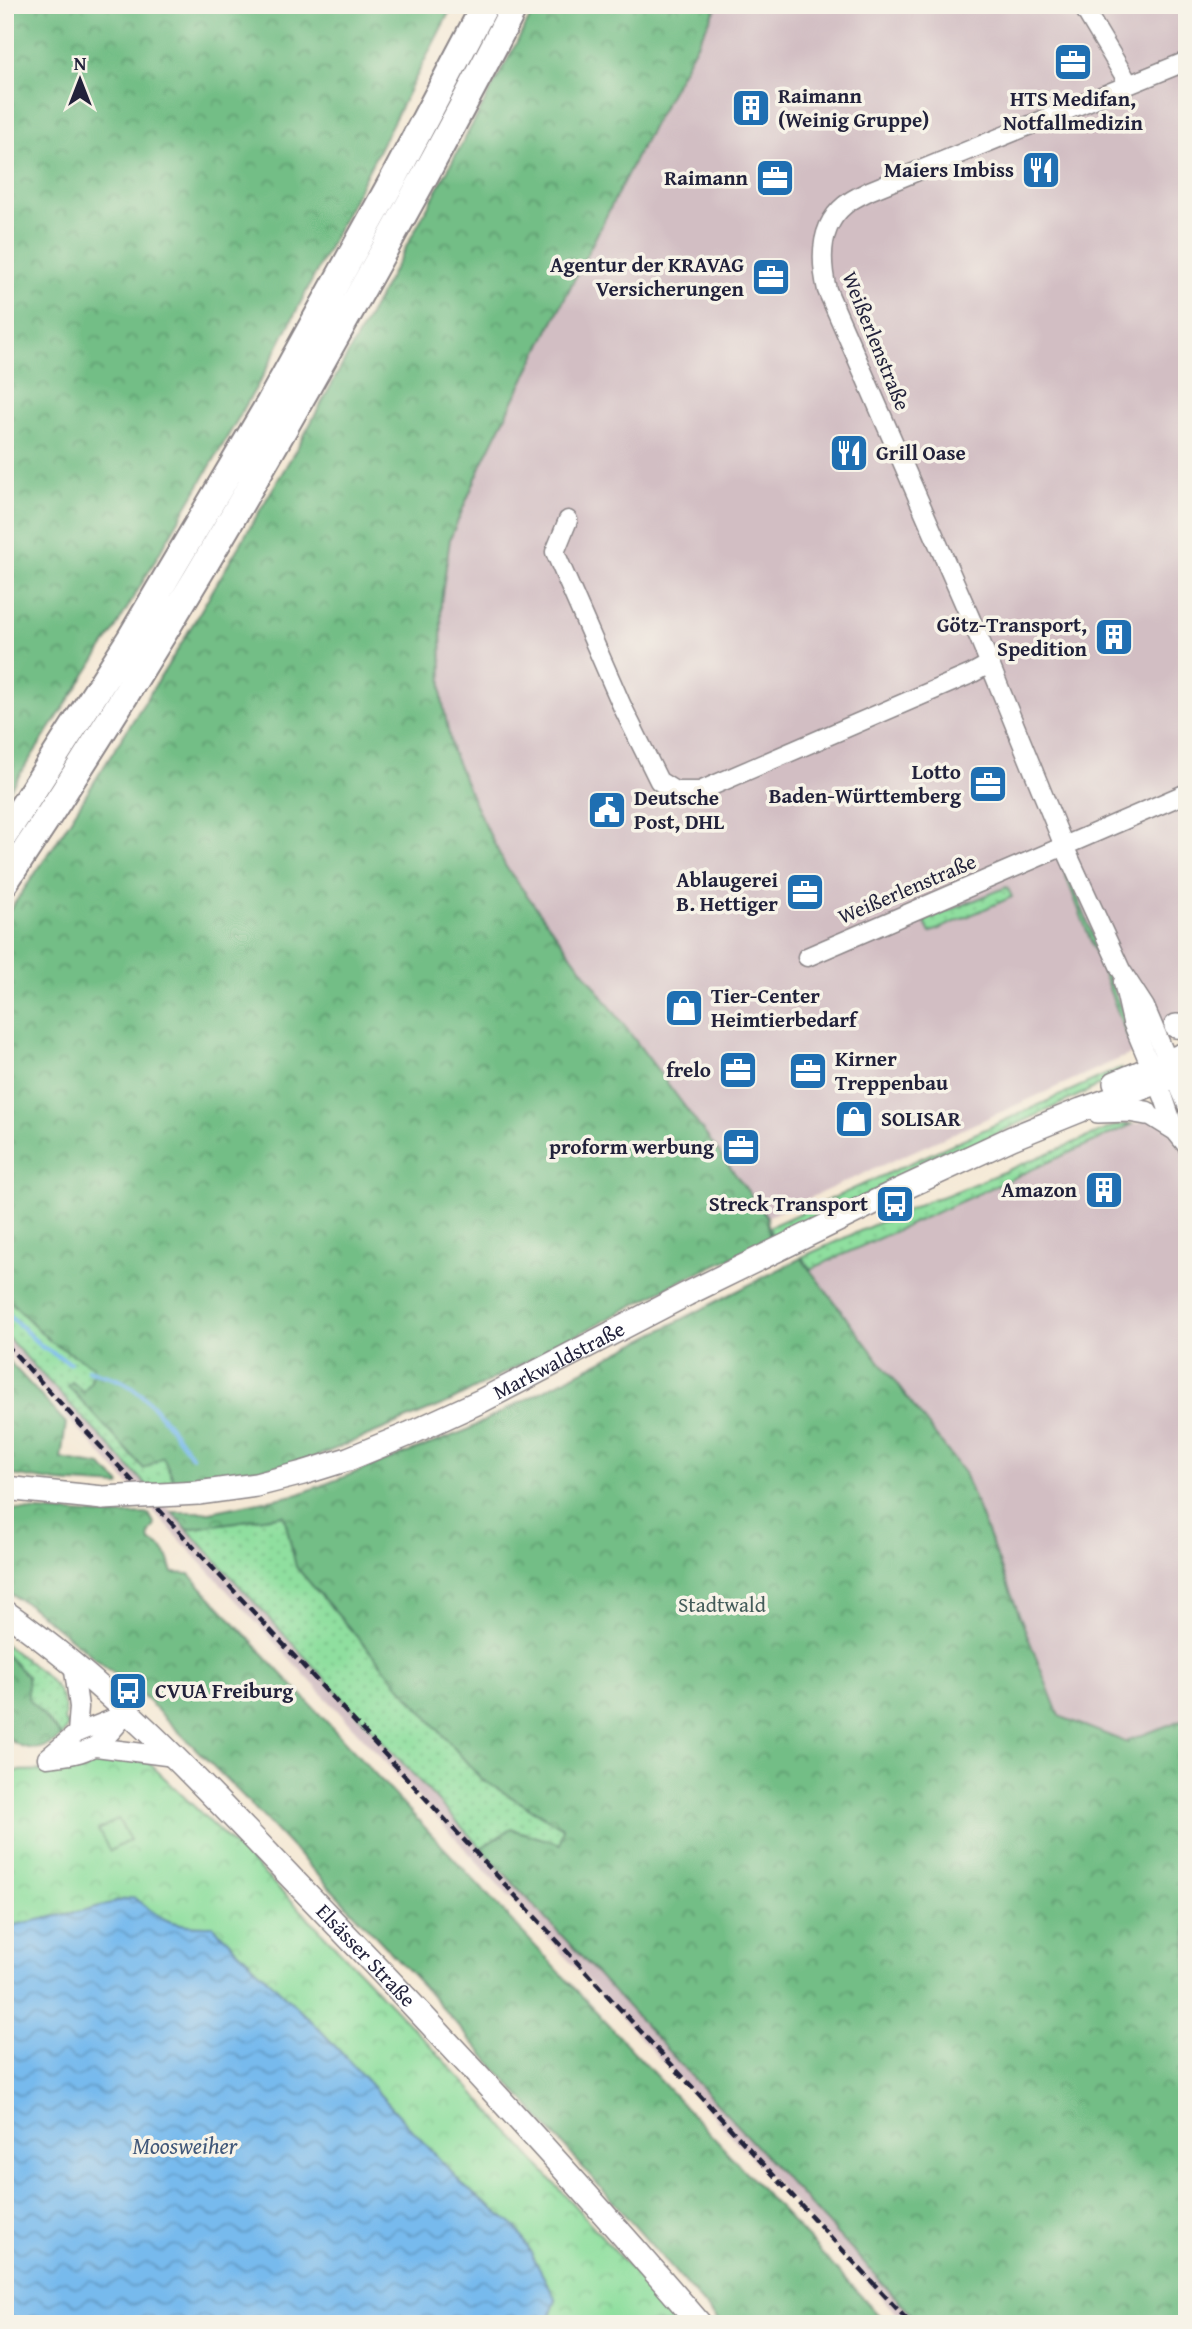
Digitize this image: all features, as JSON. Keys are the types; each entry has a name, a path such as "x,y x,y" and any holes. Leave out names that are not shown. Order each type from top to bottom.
{"highway":[{"path":"5,834 130,639 269,404 395,176 485,5"},
{"path":"5,882 153,654 420,187 515,5"}],"main road":[{"name":"Markwaldstraße","path":"5,1488 103,1498 198,1493 257,1485 348,1460 481,1401 823,1226 1013,1138 1081,1110 1090,1097 1099,1092 1171,1069"},
{"path":"1081,1110 1146,1113"},
{"name":"Elsässer Straße","path":"5,1612 73,1664 174,1756 396,1986 591,2197 701,2324"}],"street":[{"path":"1083,5 1129,84"},
{"name":"Weißerlenstraße","path":"1171,1069 1145,1007 1121,970 1064,846 989,664 827,290 821,255 831,220 845,205 869,191 1187,61"},
{"path":"568,520 555,552 622,706 659,781 675,791 700,791 989,664"},
{"path":"1064,846 1187,793"},
{"name":"Weißerlenstraße","path":"807,957 1064,846"},
{"name":"Weißerlenstraße","path":"1121,970 1132,1022 1171,1069"},
{"path":"1145,1007 1181,1026"},
{"path":"1171,1069 1187,1105"},
{"path":"1171,1069 1175,1130"},
{"path":"1146,1113 1175,1130 1187,1146"},
{"path":"73,1664 79,1707 77,1732"},
{"path":"127,1713 77,1732 47,1758 96,1747 174,1756"},
{"path":"96,1747 127,1713"}],"shaded area":[{"path":"718,5 1187,5 1187,1031 767,1217 506,867 452,751 442,699 441,602 450,539 482,464 636,157"},
{"path":"1187,1103 1187,1718 1130,1740 1129,1743 1059,1716 964,1473 811,1270 1114,1133"},
{"path":"5,1336 172,1512 920,2324 906,2324 493,1879 5,1350"}],"green space":[{"path":"5,5 453,5 264,374 114,631 5,797"},
{"path":"537,5 718,5 636,157 527,373 482,464 450,539 441,602 442,699 452,751 506,867 767,1217 770,1240 676,1283 449,1402 313,1458 176,1485 163,1457 144,1469 68,1386 72,1382 84,1392 91,1381 93,1366 51,1342 5,1296 5,917 52,849 178,649 301,441"},
{"path":"1064,871 1068,874 1123,1013 1132,1049"},
{"path":"1007,887 1012,897 930,933 924,921"},
{"path":"1122,1069 1121,1074 1088,1091 773,1239 769,1227"},
{"path":"1133,1124 811,1269 802,1257 927,1201 1117,1125"},
{"name":"Stadtwald","path":"801,1258 964,1473 1059,1716 1128,1743 1129,1740 1187,1718 1187,2324 920,2324 481,1848 511,1829 560,1844 563,1828 481,1779 296,1567 284,1515 187,1529 172,1512 210,1512 299,1494 465,1431"},
{"path":"5,1296 51,1342 93,1366 91,1382 84,1393 72,1382 68,1387 163,1457 176,1485 147,1486 5,1335"},
{"path":"5,1357 66,1423 61,1459 101,1466 121,1484 120,1486 58,1482 5,1474"},
{"path":"5,1509 108,1515 149,1514 155,1525 149,1534 150,1542 163,1550 173,1573 189,1574 887,2324 721,2324 423,1986 246,1799 147,1700 29,1605 5,1591"},
{"path":"284,1515 297,1567 364,1644 526,1807 563,1828 560,1844 511,1829 481,1848 187,1529"},
{"path":"5,1644 47,1677 62,1697 64,1721 68,1725 62,1737 28,1698 27,1676 5,1654"},
{"path":"5,1654 27,1676 28,1698 62,1737 47,1746 27,1748 5,1737"},
{"path":"104,1756 148,1762 297,1906 457,2074 680,2324 547,2324 556,2300 518,2229 465,2187 323,2033 213,1926 178,1924 161,1917 133,1897 5,1927 5,1771 85,1770"},
{"path":"118,1819 130,1840 110,1851 98,1830"}],"water":[{"name":"Moosweiher","path":"133,1897 161,1917 178,1924 213,1926 323,2033 465,2187 518,2229 556,2300 547,2324 5,2324 5,1927"}],"waterway":[{"path":"5,1311 42,1347 70,1363"},
{"path":"88,1370 121,1381 135,1390 153,1407 192,1456"}],"railway":[{"path":"5,1343 911,2324"}],"place":[{"name":"HTS Medifan, Notfallmedizin","path":"1073,62"},
{"name":"Raimann (Weinig Gruppe)","path":"751,108"},
{"name":"Maiers Imbiss","path":"1041,170"},
{"name":"Raimann","path":"775,178"},
{"name":"Agentur der KRAVAG Versicherungen","path":"771,277"},
{"name":"Grill Oase","path":"849,453"},
{"name":"Götz-Transport, Spedition","path":"1114,637"},
{"name":"Lotto Baden-Württemberg","path":"988,784"},
{"name":"Deutsche Post, DHL","path":"607,810"},
{"name":"Ablaugerei B. Hettiger","path":"805,892"},
{"name":"Tier-Center Heimtierbedarf","path":"684,1008"},
{"name":"frelo","path":"738,1070"},
{"name":"Kirner Treppenbau","path":"808,1071"},
{"name":"SOLISAR","path":"854,1119"},
{"name":"proform werbung","path":"741,1147"},
{"name":"Amazon","path":"1104,1190"},
{"name":"Streck Transport","path":"895,1204"},
{"name":"CVUA Freiburg","path":"128,1691"}]}
